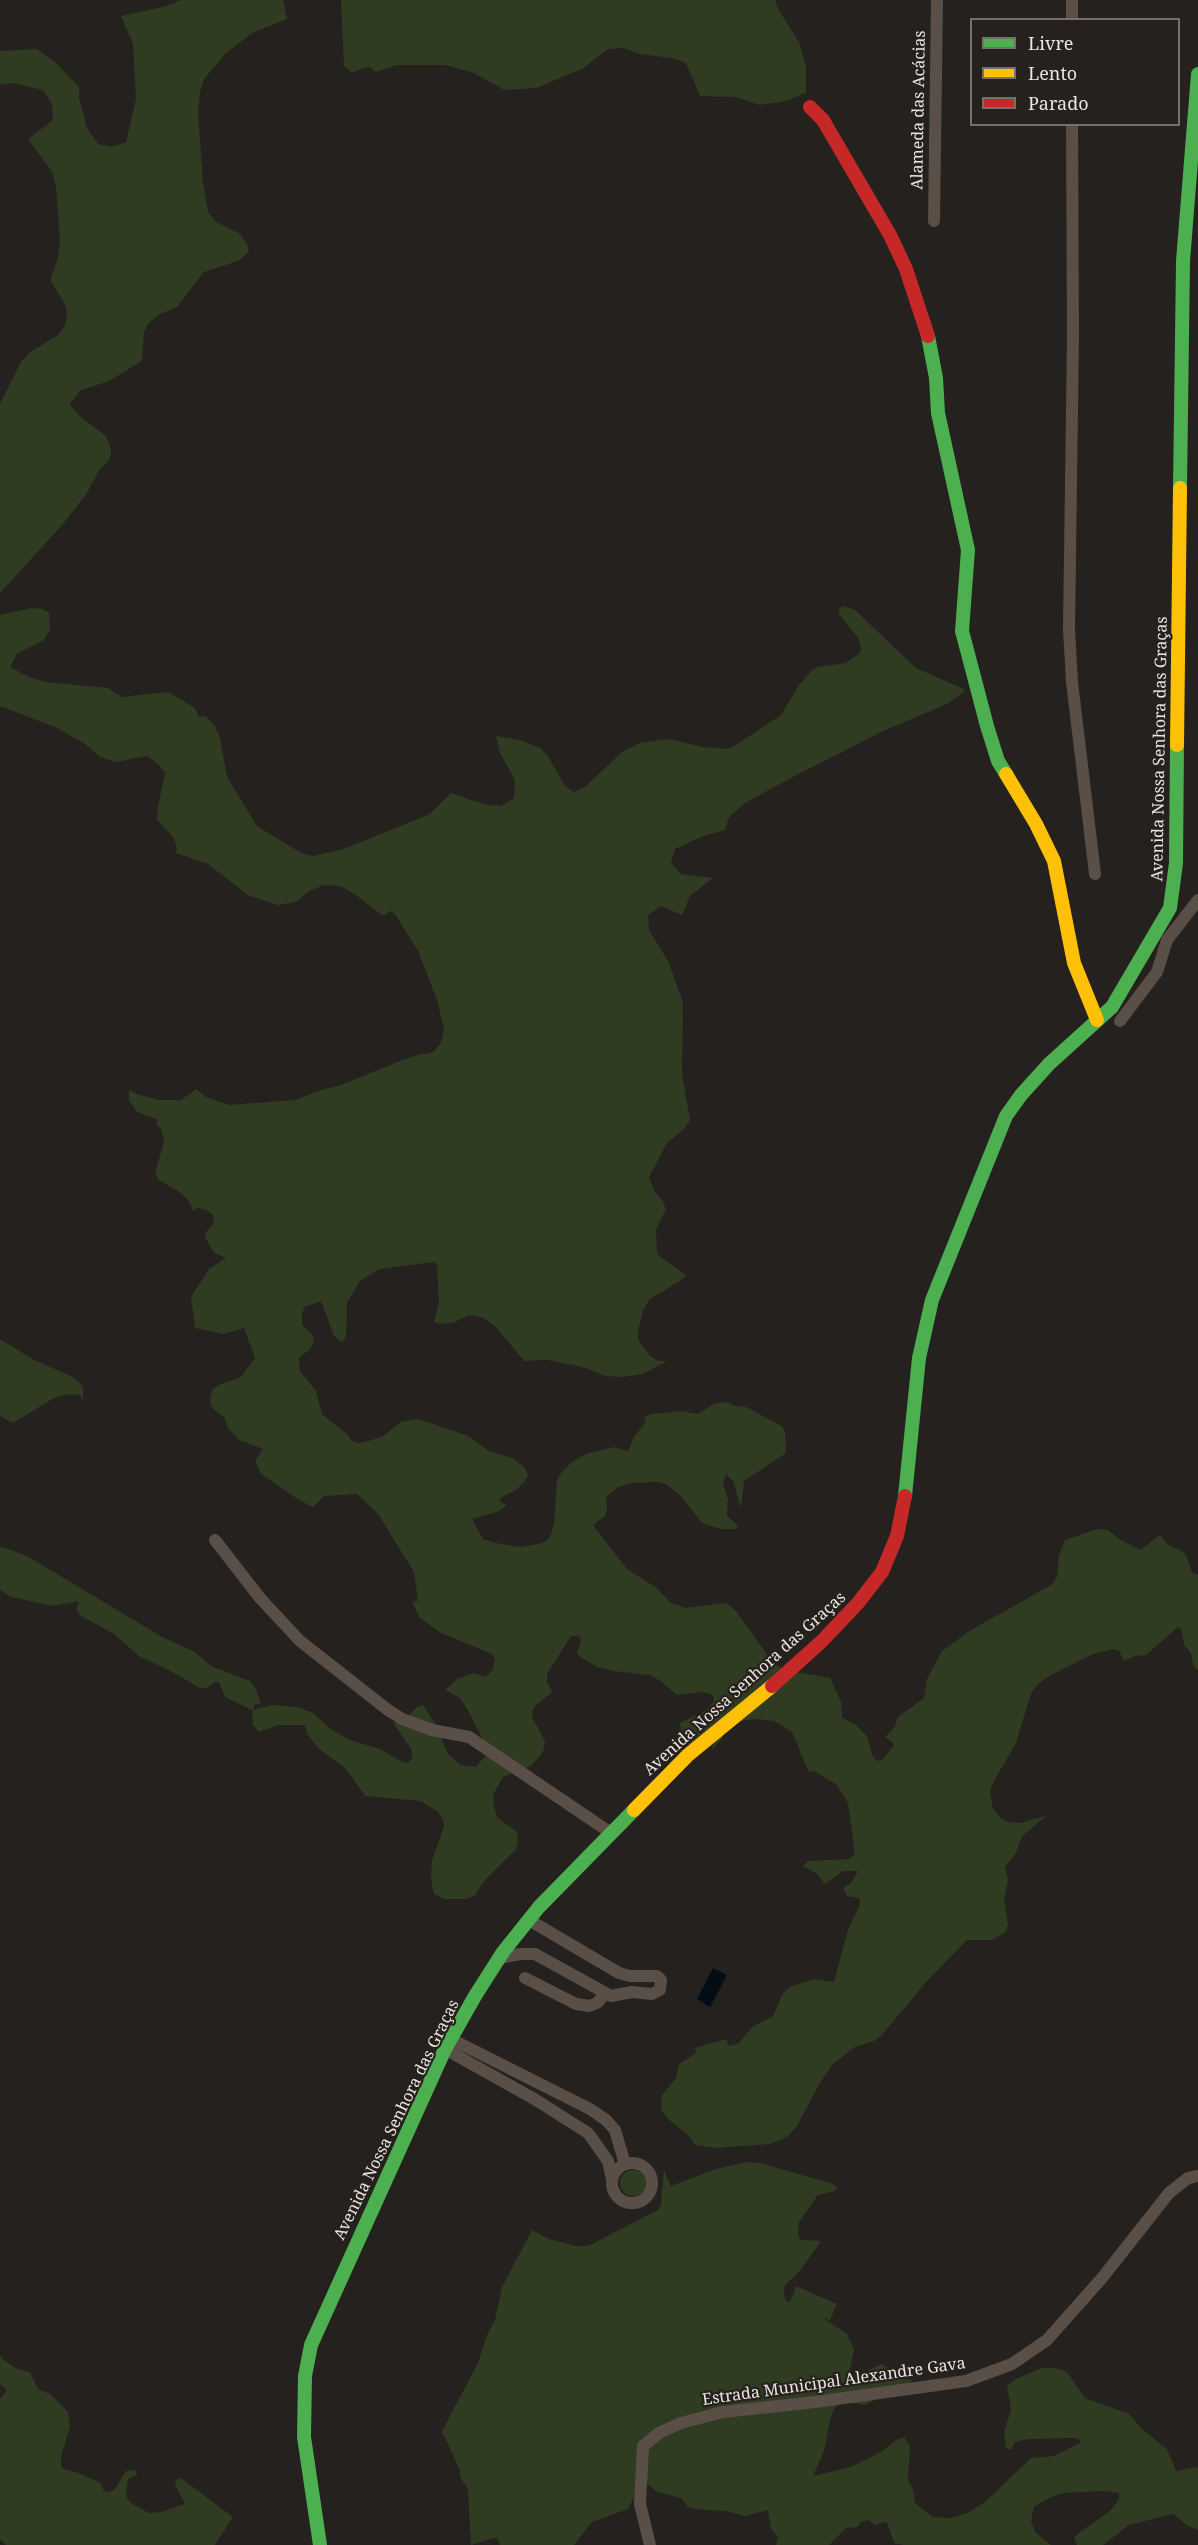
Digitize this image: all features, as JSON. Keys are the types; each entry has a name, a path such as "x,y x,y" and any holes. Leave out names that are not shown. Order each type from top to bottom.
{"main road":[{"name":"Avenida Nossa Senhora das Graças","path":"320,2545 304,2436 305,2376 311,2345 448,2044 499,1958 529,1920 688,1755 763,1694 822,1641 858,1603 882,1572 897,1536 905,1501 919,1359 932,1300 1006,1116 1021,1095 1049,1064 1112,1007 1140,963 1170,908 1176,863 1183,261 1198,74"},
{"path":"810,107 823,120 891,235 906,269 928,335 936,378 938,413 968,550 962,632 987,726 999,761 1036,824 1054,861 1074,963 1097,1020"}],"street":[{"name":"Alameda das Acácias","path":"934,221 937,0"},
{"path":"1072,0 1072,18"},
{"path":"1072,126 1073,336 1069,629 1095,874"},
{"path":"1120,1021 1157,972 1167,940 1198,900"},
{"path":"214,1540 260,1598 300,1641 388,1710 402,1719 432,1730 469,1737 611,1833"},
{"path":"499,1958 535,1954 606,1994 614,1996 632,1992 652,1994 660,1990 662,1981 653,1975 630,1976 608,1968 529,1920"},
{"path":"525,1978 576,2004 589,2007 606,1994"},
{"path":"448,2044 590,2109 606,2120 615,2130 625,2164"},
{"path":"448,2044 588,2133 608,2161 614,2192 623,2201 635,2203 647,2197 652,2185 649,2173 639,2164 625,2164 619,2167 612,2179"},
{"name":"Estrada Municipal Alexandre Gava","path":"650,2545 640,2504 643,2446 659,2433 681,2423 723,2412 966,2381 1012,2364 1047,2340 1102,2278 1169,2193 1188,2178 1198,2175"}],"green space":[{"path":"181,0 283,0 287,19 252,33 226,53 204,79 200,92 198,111 203,183 208,212 216,222 239,233 247,244 249,252 238,261 204,272 177,307 158,315 147,325 144,332 142,361 109,381 79,391 70,405 81,417 106,436 111,450 110,459 99,470 87,493 63,524 0,593 0,404 20,363 29,353 58,335 65,326 67,314 65,304 50,280 58,258 60,241 56,187 52,172 28,139 53,120 52,104 43,90 14,83 0,84 0,51 37,49 57,64 79,87 79,98 87,128 98,144 112,147 126,142 136,99 133,44 121,16 163,7"},
{"path":"341,0 775,0 778,9 799,42 806,66 806,93 782,102 759,105 736,97 700,96 686,63 672,58 639,54 624,48 608,49 582,69 536,88 504,90 474,73 445,65 396,65 376,72 370,67 365,67 352,73 344,66"},
{"path":"842,606 854,609 916,668 964,689 964,692 947,704 883,731 745,803 729,817 725,830 704,836 675,849 671,863 681,874 713,878 690,896 682,915 661,906 648,915 649,930 668,961 683,1002 682,1074 690,1120 684,1129 667,1143 649,1177 654,1191 666,1209 656,1230 657,1254 686,1275 649,1300 643,1311 638,1331 638,1339 649,1355 658,1361 667,1361 643,1374 623,1377 605,1376 583,1367 547,1360 524,1361 496,1327 484,1318 469,1315 455,1322 440,1324 434,1322 439,1303 437,1265 434,1262 379,1269 360,1281 347,1303 346,1337 342,1343 334,1336 321,1301 305,1307 302,1313 302,1325 312,1334 314,1342 310,1349 299,1358 300,1371 316,1391 322,1414 348,1435 351,1441 359,1443 369,1441 383,1436 401,1422 419,1419 468,1436 489,1451 512,1458 524,1467 528,1475 525,1481 516,1490 500,1498 500,1502 506,1504 505,1507 497,1512 472,1519 483,1539 496,1543 520,1547 543,1543 550,1537 554,1524 557,1481 561,1473 572,1462 588,1453 615,1447 628,1451 634,1437 645,1423 645,1417 650,1414 682,1411 698,1414 715,1403 728,1402 734,1406 746,1407 782,1426 785,1432 786,1453 744,1481 741,1508 733,1481 726,1474 723,1484 728,1499 727,1516 738,1525 736,1529 720,1529 702,1523 681,1496 666,1484 657,1482 631,1483 618,1487 606,1497 605,1516 593,1525 627,1569 657,1588 670,1602 685,1608 726,1603 736,1611 774,1664 789,1671 830,1678 841,1702 842,1718 855,1724 867,1736 873,1757 877,1761 882,1760 893,1746 893,1743 885,1737 894,1728 898,1717 924,1698 927,1679 942,1651 971,1630 1051,1585 1057,1577 1059,1555 1065,1540 1097,1529 1108,1530 1119,1539 1140,1550 1160,1535 1167,1544 1185,1553 1192,1572 1198,1575 1198,1671 1193,1665 1191,1653 1184,1645 1182,1631 1178,1627 1146,1655 1135,1656 1124,1661 1119,1651 1113,1649 1093,1654 1051,1675 1038,1684 1031,1693 1016,1743 990,1792 993,1809 1008,1822 1020,1823 1046,1816 1022,1836 1016,1853 1005,1867 1008,1880 1004,1900 1008,1923 1006,1932 992,1940 967,1940 927,1981 881,2036 874,2041 855,2047 833,2064 821,2081 797,2126 787,2137 770,2144 714,2148 695,2145 661,2109 662,2095 676,2078 679,2064 696,2053 695,2048 726,2039 729,2046 739,2043 752,2027 773,2016 783,1993 791,1986 815,1979 834,1982 848,1930 860,1904 859,1898 847,1896 843,1888 851,1883 858,1871 843,1871 825,1884 816,1873 803,1866 808,1861 849,1859 855,1854 848,1803 837,1785 816,1772 808,1771 792,1732 774,1721 755,1719 730,1723 721,1740 711,1751 715,1739 690,1746 682,1737 680,1723 707,1710 714,1701 713,1695 703,1692 677,1695 661,1681 649,1675 597,1667 579,1656 577,1652 581,1640 578,1636 571,1636 547,1674 547,1681 552,1692 535,1706 532,1712 533,1719 545,1741 543,1752 531,1766 503,1777 493,1795 498,1818 517,1832 516,1849 485,1880 475,1895 466,1899 444,1899 434,1894 431,1879 432,1861 444,1826 443,1819 437,1811 420,1801 365,1796 346,1769 318,1748 308,1735 305,1725 278,1725 259,1732 253,1725 252,1710 225,1697 219,1682 207,1688 200,1688 140,1657 113,1633 81,1616 76,1610 79,1601 53,1606 11,1597 0,1590 0,1546 27,1556 162,1637 195,1652 211,1666 250,1681 255,1687 261,1704 255,1704 253,1710 273,1705 297,1707 313,1713 332,1730 350,1740 380,1749 408,1763 412,1758 412,1750 393,1723 404,1720 417,1707 423,1705 435,1723 448,1754 461,1765 476,1767 486,1755 483,1740 469,1712 460,1698 445,1690 457,1679 474,1673 486,1677 493,1669 495,1658 492,1654 441,1633 420,1618 412,1602 418,1601 414,1572 378,1514 357,1494 324,1496 313,1507 299,1500 261,1474 255,1461 263,1449 239,1440 228,1428 225,1418 212,1408 210,1400 212,1390 241,1377 255,1358 244,1328 224,1334 195,1328 191,1297 209,1269 226,1258 214,1253 205,1237 206,1232 214,1223 213,1215 205,1209 197,1208 193,1211 189,1201 178,1191 159,1180 155,1174 164,1141 161,1128 156,1125 158,1120 137,1112 129,1100 129,1090 159,1100 181,1100 196,1089 206,1097 229,1105 296,1100 410,1057 433,1052 441,1043 444,1029 437,1000 418,951 395,914 390,911 383,916 340,886 324,885 309,891 296,902 278,905 248,895 208,864 176,853 177,848 173,837 157,820 165,773 159,765 147,756 116,762 100,757 85,744 57,728 0,706 0,615 31,608 43,609 49,613 50,629 44,640 17,654 10,667 29,677 45,682 108,688 122,697 168,692 195,708 199,717 205,716 215,726 220,738 227,777 257,826 301,853 313,856 344,849 430,814 451,793 486,805 501,806 514,798 515,780 500,753 496,736 520,740 540,748 547,755 565,786 574,792 585,787 622,752 640,743 669,739 703,747 726,749 733,747 781,715 799,685 812,670 845,663 859,654 861,648 859,639 839,614"},
{"path":"0,1339 34,1360 71,1376 83,1386 83,1401 80,1395 69,1394 54,1398 13,1423 0,1416"},
{"path":"746,2162 760,2163 833,2184 837,2188 835,2191 818,2195 799,2222 800,2240 821,2241 800,2271 785,2285 786,2301 790,2302 796,2286 837,2304 830,2320 823,2318 847,2334 854,2350 850,2370 852,2375 860,2374 882,2364 889,2369 894,2378 914,2380 865,2405 845,2402 835,2407 824,2451 813,2476 851,2467 904,2437 910,2445 908,2479 915,2503 933,2517 951,2518 967,2513 985,2502 1031,2458 1054,2456 1080,2443 1080,2440 1075,2438 1029,2439 1015,2442 1011,2450 1006,2448 1004,2432 1011,2410 1007,2386 1014,2380 1041,2368 1055,2368 1067,2372 1085,2398 1129,2414 1143,2430 1167,2449 1176,2471 1198,2467 1198,2530 1188,2526 1173,2514 1129,2525 1103,2545 1077,2545 1074,2538 1111,2510 1119,2499 1119,2493 1102,2491 1063,2493 1034,2507 1031,2521 1035,2532 1051,2545 904,2545 894,2543 887,2523 876,2525 868,2520 861,2522 857,2527 846,2528 829,2545 776,2545 778,2537 771,2529 768,2510 745,2516 726,2511 693,2509 688,2507 681,2498 657,2492 643,2480 628,2509 592,2522 574,2545 500,2545 498,2539 494,2538 471,2545 468,2489 460,2477 460,2471 442,2431 478,2363 487,2335 495,2320 502,2287 532,2230 549,2239 576,2246 588,2246 658,2210 661,2204 664,2170 671,2186 716,2169"},
{"path":"633,2170 642,2174 646,2183 642,2192 633,2196 624,2192 620,2183 624,2174"},
{"path":"0,2355 17,2369 30,2372 38,2389 50,2394 68,2412 70,2427 61,2456 61,2468 100,2483 104,2491 108,2492 114,2490 126,2471 136,2470 137,2475 129,2478 127,2483 126,2497 132,2504 149,2513 161,2512 185,2504 175,2485 176,2480 181,2478 233,2517 215,2545 6,2545 0,2539 0,2399 7,2390 0,2384"}],"shaded area":[{"path":"713,1968 727,1975 710,2007 697,1999"}],"traffic: fast":[{"path":"1180,488 1183,261 1198,74"},
{"path":"928,336 936,378 938,413 968,550 962,631 987,726 998,761 1006,774"},
{"path":"905,1496 919,1358 932,1300 1006,1116 1021,1095 1049,1064 1112,1007 1170,908 1176,863 1177,745"},
{"path":"320,2545 304,2437 305,2376 311,2345 445,2049 475,1996 503,1952 539,1907 634,1810"}],"traffic: slow":[{"path":"1177,745 1180,488"},
{"path":"1006,774 1036,824 1054,861 1074,963 1097,1020"},
{"path":"634,1810 688,1755 772,1686"}],"traffic: jam":[{"path":"810,107 823,120 890,235 906,269 928,336"},
{"path":"772,1686 822,1641 858,1603 882,1572 897,1536 905,1496"}]}
